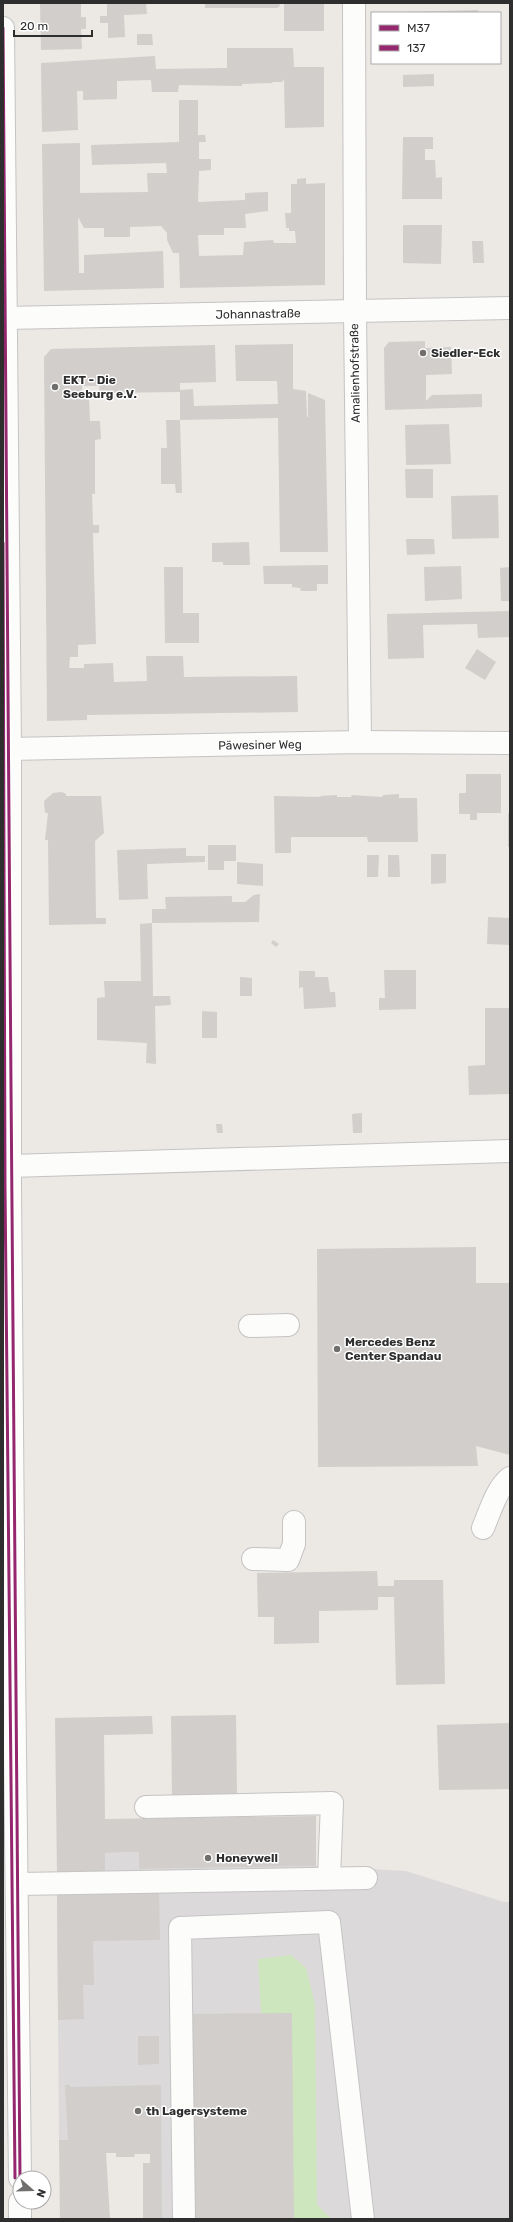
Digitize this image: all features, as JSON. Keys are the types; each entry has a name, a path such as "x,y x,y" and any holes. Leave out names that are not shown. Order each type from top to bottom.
{"street":[{"name":"Amalienhofstraße","path":"354,3 355,313 360,742"},
{"path":"3,28 10,749 8,1179 18,1884 20,2170"},
{"name":"Johannastraße","path":"5,318 355,313 510,308"},
{"name":"Päwesiner Weg","path":"10,749 360,742 510,743"},
{"path":"8,1179 510,1151"},
{"path":"250,1326 288,1325"},
{"path":"483,1528 504,1482 510,1478"},
{"path":"253,1559 288,1560 294,1544 294,1522"},
{"path":"146,1807 332,1803 329,1877"},
{"path":"18,1884 329,1877 366,1878"},
{"path":"184,2219 180,1928 329,1922 363,2219"}],"shaded area":[{"path":"139,1852 140,1869 316,1866 406,1871 504,1902 510,1902 510,2219 162,2219 160,2136 59,2140 57,1873 105,1872 105,1853"}],"green space":[{"path":"291,1955 306,1968 315,2004 317,2205 332,2219 294,2219 261,2013 258,1959"}],"building":[{"path":"40,3 81,3 81,17 86,17 86,29 81,29 82,49 41,50"},
{"path":"107,3 146,3 147,14 124,15 125,37 108,38 108,23 100,23 100,16 107,16"},
{"path":"205,3 279,3 280,6 277,8 205,8"},
{"path":"284,3 324,3 324,31 284,31"},
{"path":"478,10 478,12 404,12"},
{"path":"137,34 152,34 153,45 137,45"},
{"path":"227,48 293,48 294,67 324,67 324,127 285,128 284,79 282,82 242,84 242,86 179,85 178,92 152,92 151,80 117,81 117,99 83,100 83,91 77,91 78,130 42,132 41,63 155,56 156,69 227,68"},
{"path":"434,74 434,86 403,87 403,75"},
{"path":"179,100 198,100 198,135 205,135 206,142 199,142 199,159 211,159 211,170 199,171 198,202 245,200 245,193 268,192 268,211 245,214 246,228 224,228 224,235 198,235 199,256 243,255 244,242 273,240 274,243 296,243 295,231 289,231 289,228 286,228 285,213 291,213 291,184 297,184 297,179 306,178 306,184 325,183 325,285 180,288 179,253 173,253 167,240 167,233 161,226 130,227 130,237 104,237 104,228 84,228 78,217 79,273 84,273 84,255 163,251 164,288 44,291 42,144 80,143 80,193 148,192 147,173 167,173 166,163 92,165 91,145 179,142"},
{"path":"403,137 433,137 433,149 425,149 425,160 435,160 436,178 442,177 442,199 402,199"},
{"path":"403,225 442,225 441,264 403,263"},
{"path":"472,241 483,241 484,263 473,263"},
{"path":"425,341 425,348 451,347 452,374 426,375 426,401 432,395 482,394 482,407 385,410 384,348 389,342"},
{"path":"293,344 293,389 306,391 307,417 308,393 325,400 328,552 280,552 278,418 180,420 180,392 100,393 99,386 82,386 82,397 89,397 90,421 100,421 101,439 95,440 95,494 92,494 93,525 99,525 99,533 93,533 96,644 78,645 78,657 70,657 69,668 84,668 84,664 113,663 114,682 147,681 146,656 183,656 184,677 297,676 298,712 87,715 87,720 47,721 44,357 51,349 215,345 216,382 180,383 180,390 193,389 194,406 278,404 277,381 236,381 235,345"},
{"path":"166,420 180,420 182,493 176,493 175,484 161,484 161,448 167,448"},
{"path":"449,424 451,464 406,465 405,425"},
{"path":"405,469 433,469 433,498 406,498"},
{"path":"498,495 499,538 452,539 451,496"},
{"path":"406,539 434,539 435,554 407,555"},
{"path":"249,542 250,565 223,565 223,562 212,562 212,543"},
{"path":"328,565 328,584 317,584 317,591 301,591 300,588 292,587 292,584 264,584 263,566"},
{"path":"461,566 462,599 425,601 424,567"},
{"path":"164,567 183,567 183,613 199,613 199,643 165,643"},
{"path":"510,567 510,601 501,601 500,568"},
{"path":"510,611 510,637 478,638 477,624 423,625 424,658 388,659 387,614"},
{"path":"477,649 496,662 485,680 465,668"},
{"path":"466,774 501,774 501,813 477,813 477,820 470,820 470,814 459,814 459,793 466,793"},
{"path":"62,792 66,794 66,796 101,796 104,833 95,841 96,918 106,918 106,924 49,925 48,840 45,840 48,813 45,813 44,801 53,793"},
{"path":"399,794 399,798 417,798 418,842 368,842 367,837 291,837 291,853 275,853 274,796 321,797 320,796 337,795 337,797 352,797 351,795 382,797 383,795"},
{"path":"508,813 510,813 510,847 508,847"},
{"path":"208,845 236,845 236,861 224,861 224,870 208,870"},
{"path":"186,848 186,856 205,856 205,862 147,864 148,899 119,900 117,850"},
{"path":"431,854 446,854 446,883 431,884"},
{"path":"367,855 379,855 378,877 367,877"},
{"path":"388,855 399,855 400,877 388,877"},
{"path":"237,862 263,864 263,886 237,884"},
{"path":"260,894 259,922 152,923 152,909 166,909 165,897 232,896 232,902 245,902 254,895"},
{"path":"488,917 510,918 510,945 487,944"},
{"path":"152,923 153,996 170,996 171,1005 155,1006 156,1064 146,1063 147,1043 97,1040 97,998 105,997 104,981 141,981 140,924"},
{"path":"273,940 279,944 276,947 271,943"},
{"path":"384,970 416,970 416,1009 379,1010 379,998 385,998"},
{"path":"299,971 315,971 315,977 328,977 330,992 335,992 336,1007 304,1009 303,987 299,988"},
{"path":"240,977 252,978 252,996 240,996"},
{"path":"485,1008 510,1008 510,1094 469,1095 468,1066 485,1065"},
{"path":"202,1011 217,1012 217,1038 202,1038"},
{"path":"362,1113 362,1133 353,1133 352,1114"},
{"path":"216,1124 222,1124 223,1133 217,1133"},
{"path":"476,1247 476,1283 510,1283 510,1455 476,1446 478,1466 318,1467 317,1249"},
{"path":"377,1571 378,1586 394,1586 394,1580 443,1580 445,1684 396,1685 394,1597 378,1597 378,1610 319,1611 319,1643 274,1644 274,1617 258,1617 257,1573"},
{"path":"236,1715 237,1795 172,1796 171,1716"},
{"path":"152,1716 153,1734 104,1735 105,1819 316,1816 316,1866 139,1869 139,1852 105,1853 105,1873 57,1873 55,1718"},
{"path":"510,1723 510,1789 439,1790 437,1725"},
{"path":"159,1892 160,1940 93,1941 94,1985 83,1985 84,2019 58,2020 57,1893"},
{"path":"292,2013 294,2219 188,2219 185,2014"},
{"path":"138,2036 159,2036 159,2064 138,2065"},
{"path":"65,2085 70,2085 70,2087 161,2085 162,2219 143,2219 143,2163 150,2163 150,2154 135,2154 134,2157 116,2157 116,2153 106,2153 110,2219 60,2219 59,2140 68,2140"}],"transit line":[{"name":"M37","path":"3,28 20,2170"},
{"name":"137","path":"3,543 5,1186 15,2170"}],"place":[{"name":"Siedler-Eck","path":"423,353"},
{"name":"EKT - Die Seeburg e.V.","path":"55,387"},
{"name":"Mercedes Benz Center Spandau","path":"337,1349"},
{"name":"Honeywell","path":"208,1858"},
{"name":"th Lagersysteme","path":"138,2111"}]}
